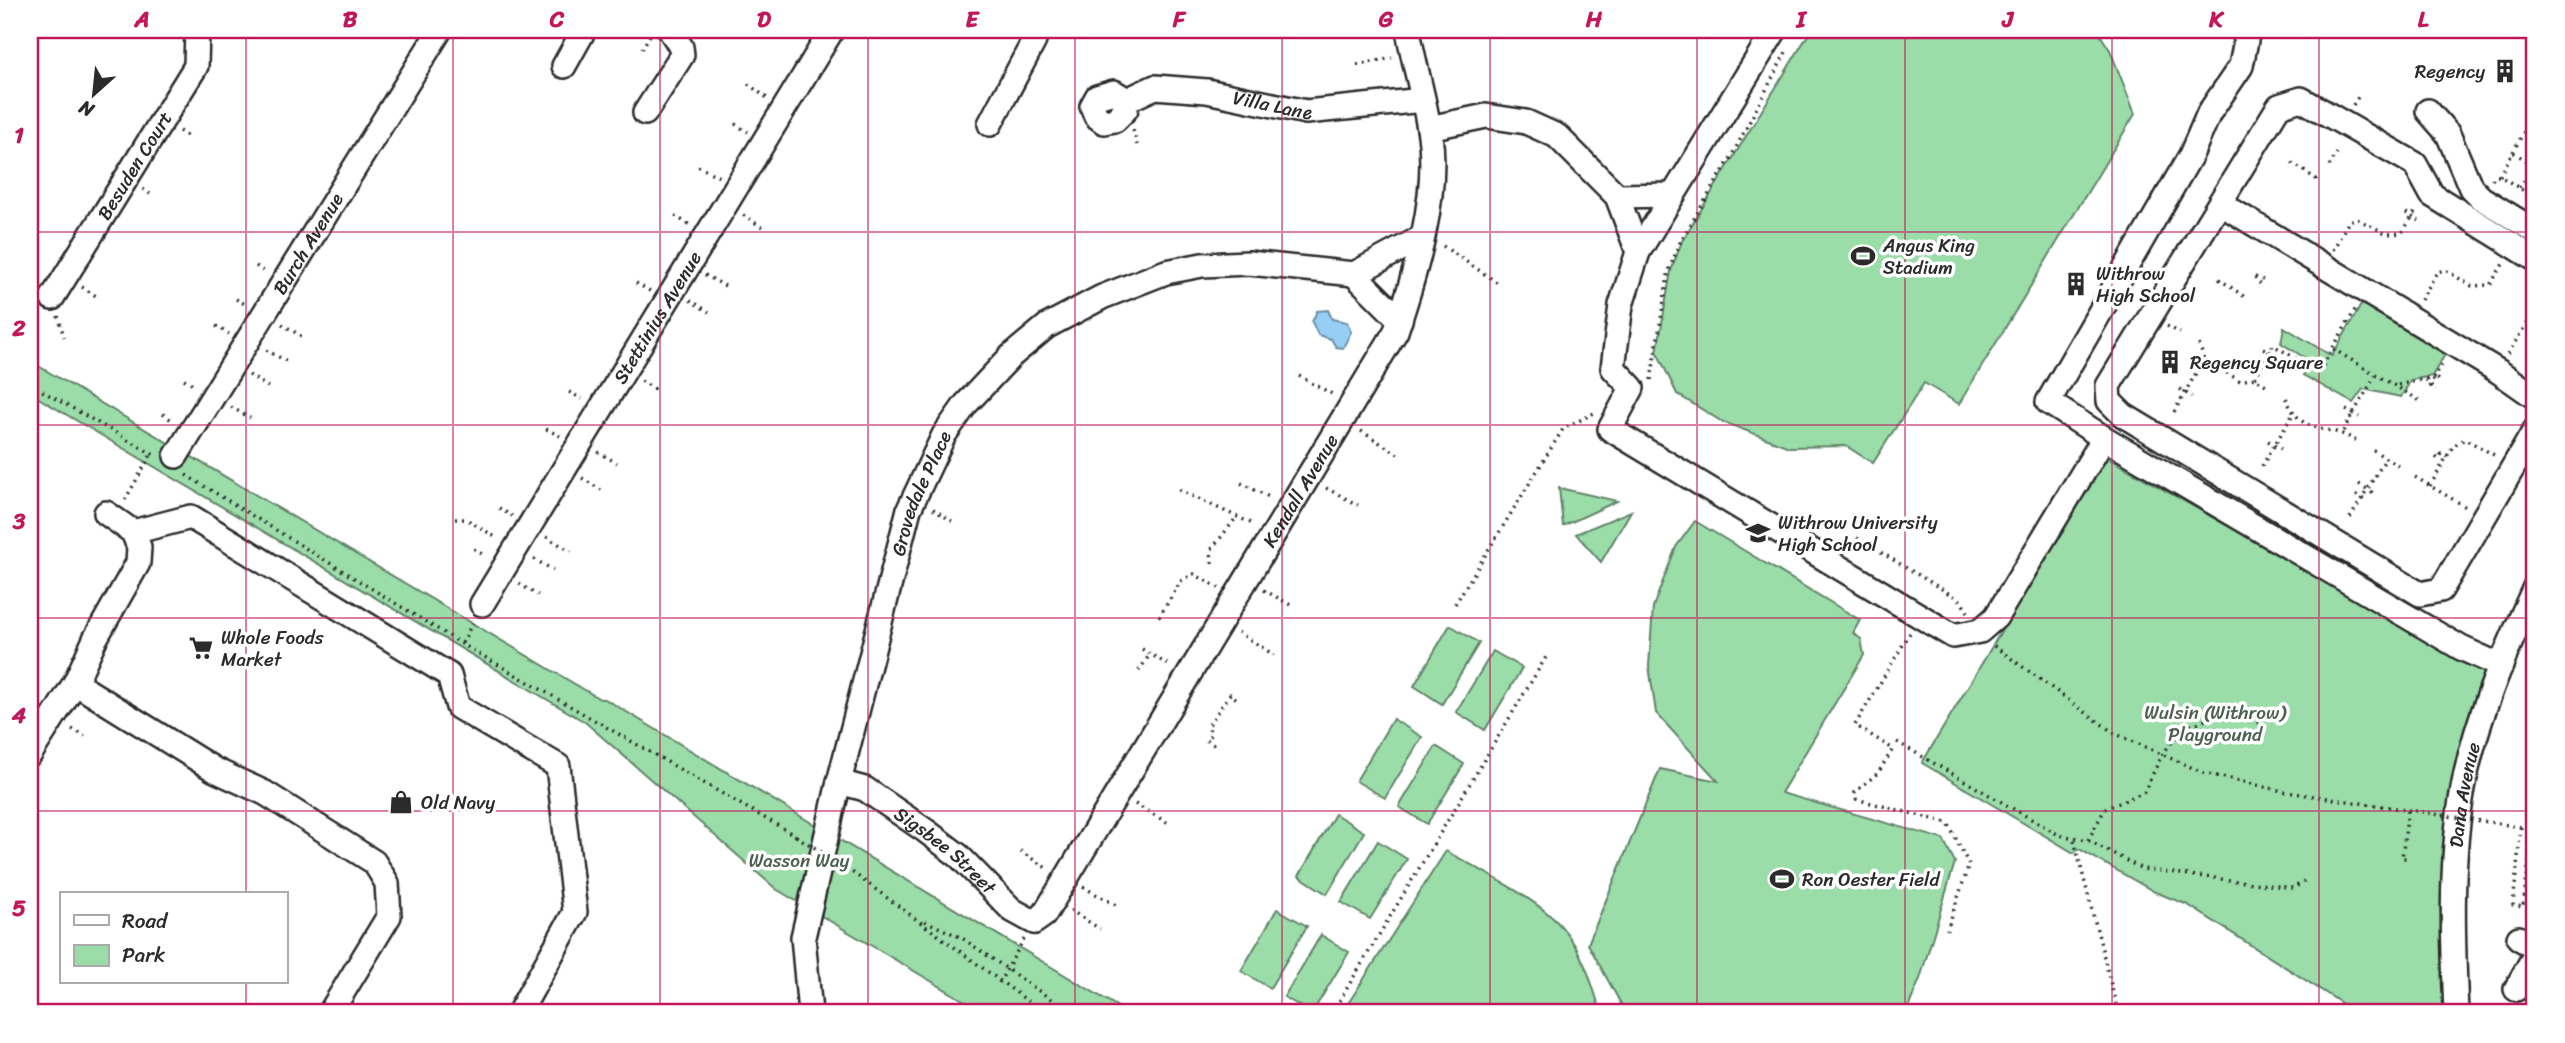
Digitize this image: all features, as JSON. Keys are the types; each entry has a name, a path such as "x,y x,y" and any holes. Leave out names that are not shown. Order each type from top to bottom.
{"street":[{"name":"Besuden Court","path":"52,298 196,66 197,30"},
{"name":"Burch Avenue","path":"173,462 440,30"},
{"path":"564,66 584,30"},
{"path":"645,113 681,55 681,47 670,30"},
{"name":"Stettinius Avenue","path":"481,604 832,30"},
{"path":"990,124 1034,41 1029,30"},
{"path":"2248,30 2241,66 2209,113 2191,155 2048,402 2104,438 2460,648 2501,666"},
{"path":"1781,39 1672,195 1637,252 1621,305 1613,368 1632,388 1610,429 1953,636 1980,631 1996,617 2104,438"},
{"name":"Kendall Avenue","path":"1044,913 1385,353 1399,320 1421,238 1431,173 1429,128 1410,41"},
{"name":"Villa Lane","path":"1127,100 1155,87 1207,91 1307,111 1423,100"},
{"path":"2535,259 2451,210 2432,195 2415,164 2301,99 2279,106 2108,386 2109,401 2123,415 2420,594 2441,590 2528,459 2535,430"},
{"path":"2428,111 2448,134 2471,188 2481,198 2535,231"},
{"path":"1429,128 1486,116 1526,122 1557,136 1617,196 1637,252"},
{"path":"1617,196 1672,195"},
{"path":"2221,204 2455,345 2535,397"},
{"path":"1399,320 1354,274 1421,238"},
{"name":"Grovedale Place","path":"810,1013 803,937 839,782 909,509 944,435 976,391 1011,356 1056,321 1102,297 1166,272 1202,265 1249,263 1354,274"},
{"path":"30,754 75,683 95,639 138,563 139,547 133,532 114,509"},
{"path":"133,532 191,517 449,675 458,707 558,766 575,912 519,1013"},
{"name":"Dana Avenue","path":"2456,1013 2453,931 2462,794 2477,733 2501,666 2535,587"},
{"path":"75,683 215,770 265,793 374,862 387,883 389,916 330,1013"},
{"name":"Sigsbee Street","path":"839,782 865,789 926,831 959,856 1012,910 1044,913"},
{"path":"2516,989 2535,955"}],"path":[{"path":"642,48 653,30"},
{"path":"1650,382 1669,270 1681,240 1730,162 1786,58 1781,39"},
{"path":"1357,65 1410,41"},
{"path":"748,84 772,102"},
{"path":"2500,176 2535,111"},
{"path":"734,124 752,135"},
{"path":"2513,152 2534,166 2519,188"},
{"path":"2329,166 2337,153"},
{"path":"1724,158 1730,162"},
{"path":"2291,163 2316,178 2316,183"},
{"path":"698,166 724,180"},
{"path":"2487,187 2495,176 2500,176 2535,198"},
{"path":"2334,248 2349,221 2357,219 2387,234 2402,233 2419,204"},
{"path":"740,213 762,227"},
{"path":"2406,213 2419,221"},
{"path":"675,216 695,228"},
{"path":"1443,246 1497,283"},
{"path":"2421,300 2437,272 2445,270 2472,286 2490,285 2503,264"},
{"path":"256,266 269,275"},
{"path":"704,274 725,286"},
{"path":"2219,279 2245,297"},
{"path":"636,283 654,294"},
{"path":"2255,378 2273,345 2319,372 2366,291"},
{"path":"688,300 709,313"},
{"path":"2504,346 2509,352 2528,321 2535,326"},
{"path":"2167,326 2180,333"},
{"path":"2509,338 2515,342"},
{"path":"2199,344 2204,359 2240,381 2255,378 2269,387"},
{"path":"2429,387 2455,345"},
{"path":"2263,348 2270,352"},
{"path":"265,349 286,361"},
{"path":"2333,349 2422,402"},
{"path":"2257,357 2272,365"},
{"path":"2174,412 2204,359"},
{"path":"2343,431 2377,373"},
{"path":"249,375 268,387"},
{"path":"1299,376 1398,454"},
{"path":"2396,386 2434,377"},
{"path":"2434,377 2441,382"},
{"path":"184,379 200,388"},
{"path":"2185,379 2191,382"},
{"path":"640,380 658,391"},
{"path":"2426,380 2429,387 2435,391"},
{"path":"30,384 152,453 173,462 462,643 796,836 920,919 999,983 1044,1013"},
{"path":"2180,389 2194,394"},
{"path":"569,392 589,402"},
{"path":"2286,398 2293,414 2322,431 2343,431 2356,440"},
{"path":"230,407 250,418"},
{"path":"1455,604 1563,429 1604,407 1622,407"},
{"path":"2356,408 2362,412"},
{"path":"2346,410 2359,417"},
{"path":"163,414 178,424"},
{"path":"2262,466 2293,414"},
{"path":"546,429 565,440"},
{"path":"2271,432 2282,447"},
{"path":"2430,486 2453,446 2465,439 2495,457"},
{"path":"2268,441 2277,441"},
{"path":"2373,450 2398,466"},
{"path":"597,451 617,463"},
{"path":"114,509 152,453"},
{"path":"2441,466 2435,460 2441,454 2447,457"},
{"path":"2350,518 2386,458"},
{"path":"2415,477 2462,505"},
{"path":"581,478 601,490"},
{"path":"1241,484 1290,509"},
{"path":"2360,484 2375,494"},
{"path":"1326,488 1358,505"},
{"path":"1179,490 1255,525"},
{"path":"2356,495 2368,502"},
{"path":"931,507 952,521"},
{"path":"499,508 516,518"},
{"path":"1212,563 1211,550 1236,517"},
{"path":"455,519 466,519 501,541"},
{"path":"545,537 571,551"},
{"path":"1857,538 1960,600 1980,631 1993,645 2114,733 2162,755 2204,773 2287,792 2521,827 2512,905 2523,907 2533,828"},
{"path":"474,550 490,559"},
{"path":"531,557 553,570"},
{"path":"1159,617 1181,581 1194,574 1217,588"},
{"path":"517,583 538,595"},
{"path":"1264,590 1294,607"},
{"path":"1920,616 1855,724 1893,749 1878,773 1856,792 1856,799 1948,823 1969,865 1947,930"},
{"path":"1238,632 1275,655"},
{"path":"1142,649 1170,666"},
{"path":"1139,671 1150,654"},
{"path":"1332,1013 1546,657"},
{"path":"1214,745 1206,740 1211,734 1208,726 1230,694 1237,699"},
{"path":"2088,840 2105,809 2144,792 2162,755 2183,728 2225,713 2262,724"},
{"path":"70,727 85,736"},
{"path":"1897,742 2059,835 2088,840 2142,869 2293,888 2307,880"},
{"path":"1135,804 1168,824"},
{"path":"2408,810 2402,858 2410,858"},
{"path":"2073,839 2116,1004"},
{"path":"1020,851 1116,905"},
{"path":"999,983 1044,913 1100,929"},
{"path":"920,919 962,938 1071,1013"}],"green space":[{"name":"Angus King Stadium","path":"1811,30 2097,30 2110,50 2135,114 1959,404 1924,383 1873,463 1846,446 1789,447 1721,421 1677,394 1657,352 1671,271 1682,241"},
{"path":"2365,298 2449,348 2432,376 2411,380 2401,397 2363,389 2353,403 2303,375 2310,361 2281,343 2284,327 2332,356"},
{"name":"Wasson Way","path":"30,361 600,699 605,699 1128,1013 985,1013 776,889 585,722 30,393"},
{"name":"Wulsin (Withrow) Playground","path":"2106,457 2497,678 2462,794 2456,1013 2357,1013 2188,905 2155,892 2079,849 2074,853 1922,763"},
{"path":"1559,488 1617,501 1563,526"},
{"path":"1631,511 1601,562 1576,534"},
{"name":"Ron Oester Field","path":"1695,521 1860,620 1853,633 1861,639 1864,655 1781,793 1943,839 1955,862 1920,979 1906,1013 1626,1013 1588,944 1660,769 1718,781 1656,713 1649,666 1653,607 1676,547"},
{"path":"1450,625 1479,643 1442,704 1414,686"},
{"path":"1493,651 1522,668 1485,730 1456,712"},
{"path":"1393,719 1422,737 1385,798 1356,781"},
{"path":"1436,746 1464,764 1427,824 1399,807"},
{"path":"1335,814 1364,832 1327,894 1299,876"},
{"path":"1378,841 1407,859 1370,919 1341,902"},
{"path":"1446,851 1521,894 1560,925 1580,955 1601,1013 1342,1013"},
{"path":"1277,909 1307,926 1270,988 1241,971"},
{"path":"1321,935 1349,952 1312,1013 1284,997"}],"water":[{"path":"1328,310 1332,319 1347,322 1351,332 1343,348 1336,347 1331,339 1318,335 1312,322 1317,311"}],"place":[{"name":"Regency","path":"2505,71"},
{"name":"Angus King Stadium","path":"1863,256"},
{"name":"Withrow High School","path":"2076,284"},
{"name":"Regency Square","path":"2170,362"},
{"name":"Withrow University High School","path":"1758,533"},
{"name":"Whole Foods Market","path":"201,648"},
{"name":"Old Navy","path":"401,802"},
{"name":"Ron Oester Field","path":"1782,879"}]}
